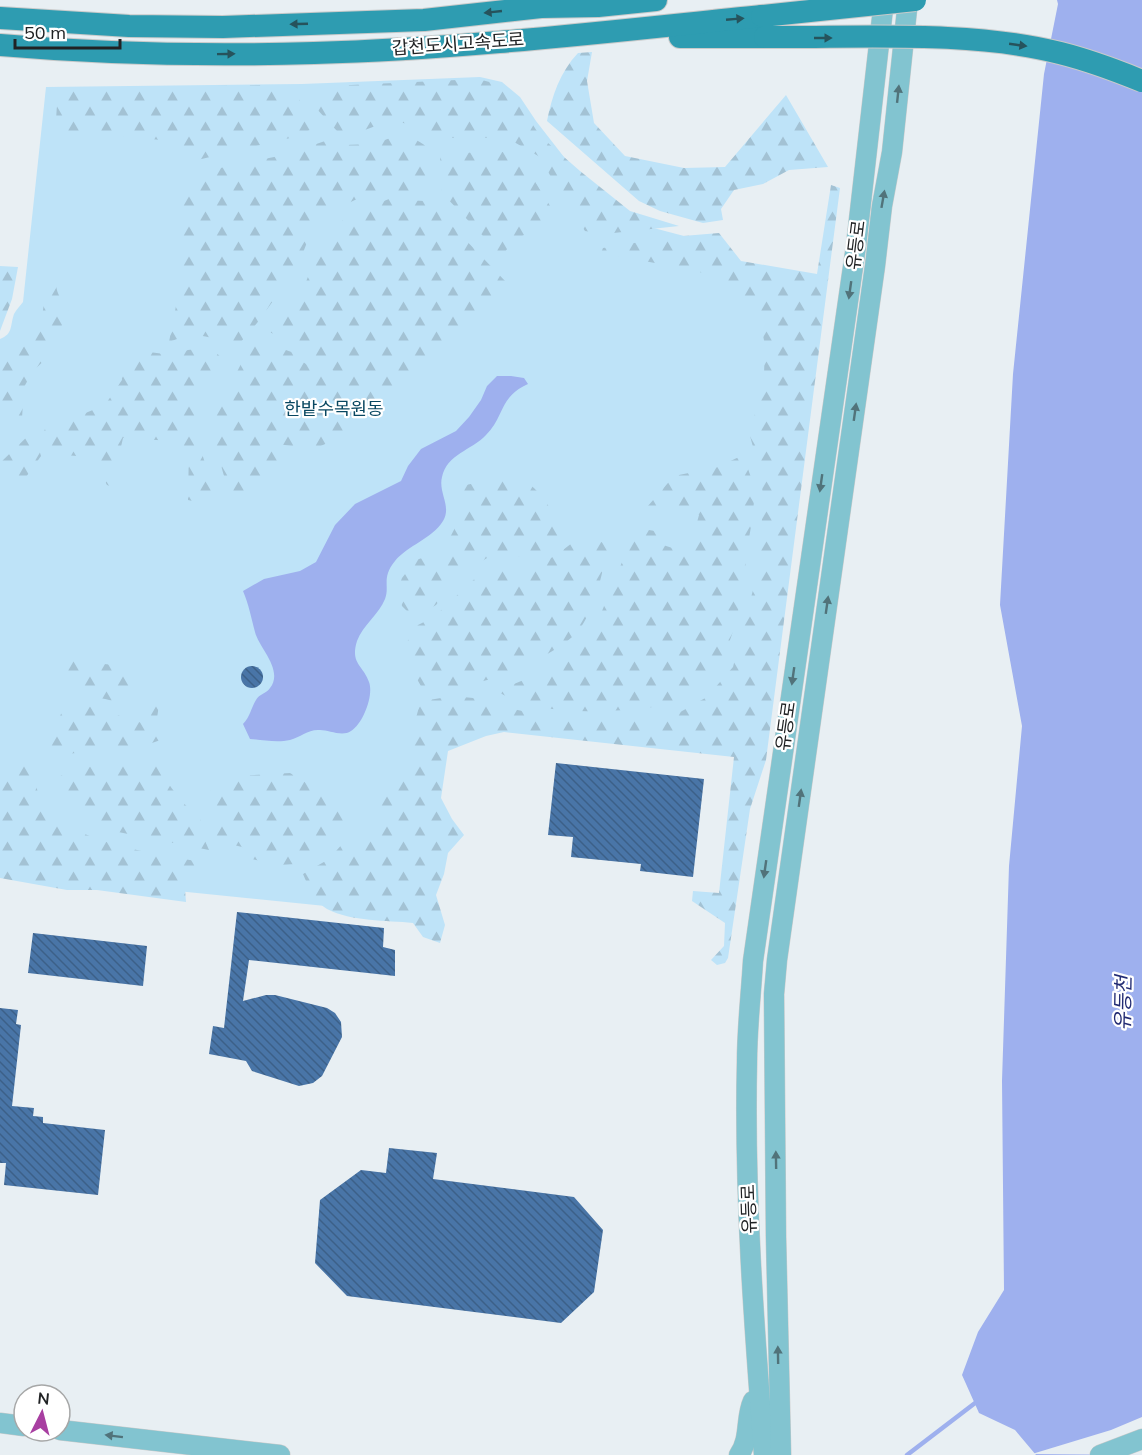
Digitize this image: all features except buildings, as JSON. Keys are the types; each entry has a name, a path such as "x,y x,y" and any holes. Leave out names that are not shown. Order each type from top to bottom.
{"highway":[{"path":"541,7 580,0"},
{"name":"갑천도시고속도로","path":"0,18 129,26 223,27 424,20 541,7 598,6 656,0"},
{"name":"갑천도시고속도로","path":"0,45 209,55 315,53 463,45 544,37 764,27 915,0"},
{"path":"764,27 1017,45 1059,52 1091,61 1142,81"}],"main road":[{"name":"유등로","path":"764,1455 750,1262 748,1183 747,1061 753,962 856,246 884,0"},
{"name":"유등로","path":"781,1455 774,994 882,206 892,152 908,0"},
{"path":"739,1455 744,1449 748,1433 749,1410 759,1387"},
{"path":"779,1389 792,1455"},
{"path":"72,1432 164,1449 280,1455"},
{"path":"1100,1455 1142,1440"}],"green space":[{"path":"592,52 587,81 594,123 625,156 684,168 725,167 786,95 828,167 789,170 763,184 734,190 721,209 723,220 703,223 660,211 639,201 547,121 554,94 566,68 578,53"},
{"name":"한밭수목원동","path":"480,77 502,82 520,97 595,197 627,221 722,246 741,266 821,282 761,755 426,721 404,914 0,873 0,339 9,332 14,314 23,302 46,87 302,84"},
{"path":"478,79 497,84 511,94 540,136 630,211 679,226 604,234 585,231 562,197 540,157 507,138 431,138 417,125 389,121 354,134 337,131 315,107 309,87"},
{"path":"267,85 299,99 315,128 290,138 189,162 161,140 112,135 58,135 56,120 58,89"},
{"path":"401,134 417,140 430,150 428,186 419,191 374,191 321,216 313,227 297,268 234,350 218,340 195,335 169,342 182,275 183,195 190,179 200,172 284,155 328,140 343,145 374,144"},
{"path":"505,152 524,164 557,217 513,241 502,256 442,193 440,155"},
{"path":"831,185 840,188 766,760 750,809 728,958 725,963 717,965 711,960 724,946 725,923 692,901 693,891 719,893 734,757 504,732 486,736 448,751 441,798 464,835 448,853 444,874 436,895 445,925 440,943 423,937 413,923 369,920 327,909 319,903 303,874 329,859 344,842 372,836 381,823 374,806 387,796 409,772 411,736 419,707 429,700 453,696 473,698 556,718 611,719 675,715 707,697 733,667 753,590 764,503 760,472 750,436 764,374 765,345 756,302 698,271 601,253 603,248 671,237 719,233 741,261 817,274"},
{"path":"389,199 424,201 433,206 507,283 505,288 431,357 426,370 377,407 361,403 352,390 341,383 335,372 306,348 267,331 298,302 317,254 334,227 351,214"},
{"path":"0,266 18,267 12,299 0,331"},
{"path":"49,268 58,269 57,292 69,312 50,355 33,371 24,387 22,418 14,416 0,402 0,365 31,341 42,317"},
{"path":"258,340 297,354 303,362 326,377 347,400 349,408 366,416 338,438 310,451 278,444 276,457 283,471 240,502 231,500 211,431 218,409 241,364"},
{"path":"204,348 218,354 223,362 220,370 201,394 194,429 217,500 214,506 188,500 189,448 173,441 123,438 113,487 107,485 95,464 77,456 52,454 44,430 105,405 122,380 121,371 143,354 149,352 172,355"},
{"path":"33,431 41,456 26,477 0,477 0,463"},
{"path":"743,455 752,481 754,500 740,605 728,646 719,664 707,680 692,693 671,703 621,710 573,711 546,708 520,702 497,691 574,659 593,633 636,528 655,531 663,545 685,552 693,537 699,515 688,507 665,509 655,515 641,514 674,476 718,467"},
{"path":"495,479 517,479 530,484 548,506 566,538 537,553 511,558 487,558 461,574 436,605 414,618 402,606 398,589 402,578 416,560 443,551 465,503 461,486"},
{"path":"589,539 609,544 591,608 587,618 573,636 547,654 499,676 466,685 422,688 408,663 405,645 418,625 434,617 483,571 521,571 555,556 576,540"},
{"path":"69,660 131,667 130,696 132,701 159,705 157,718 121,703 85,694 72,688 66,683"},
{"path":"67,702 76,702 161,729 166,738 152,743 45,757 50,736"},
{"path":"153,761 187,807 200,816 202,834 209,850 98,828 84,819 49,786 56,778 81,769"},
{"path":"32,762 42,802 55,817 74,829 121,846 215,864 184,877 186,902 97,890 67,890 0,878 0,763"},
{"path":"290,773 334,800 349,814 328,845 296,864 277,865 252,859 242,847 222,842 212,835 213,816 204,800 221,777"}],"water":[{"name":"유등천","path":"1057,0 1142,0 1142,1455 1036,1455 1015,1430 979,1413 962,1375 978,1332 1004,1290 1002,1081 1009,866 1022,726 1000,605 1013,374 1044,74"},
{"path":"497,376 524,378 528,384 507,401 486,435 454,458 445,469 441,483 446,505 443,521 433,533 400,555 395,561 388,572 385,599 357,641 356,660 370,688 369,701 360,722 347,733 316,730 285,741 250,739 243,724 257,698 270,688 274,681 274,674 269,659 257,638 243,591 264,579 300,571 316,562 335,525 355,504 401,481 408,466 421,449 456,431 469,417 481,400 487,386"}],"pier":[{"path":"1142,1417 1142,1455 1032,1454 1111,1430"}],"waterway":[{"path":"907,1455 979,1400"}]}
